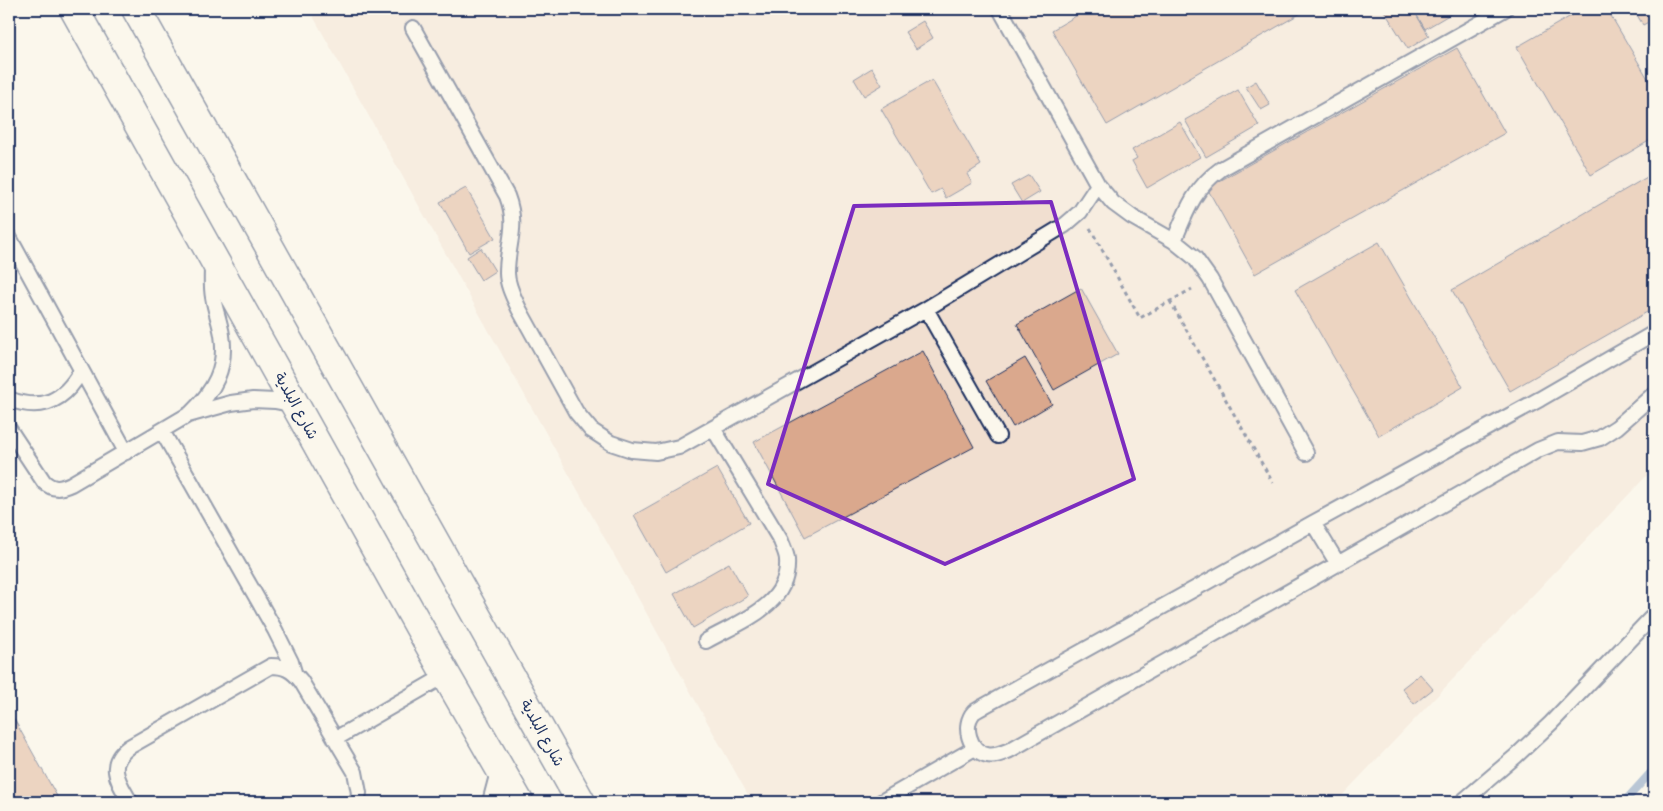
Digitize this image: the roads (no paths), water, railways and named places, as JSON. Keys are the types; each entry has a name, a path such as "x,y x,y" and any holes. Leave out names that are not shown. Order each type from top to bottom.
{"main road":[{"name":"شارع البلدية","path":"74,9 446,675 519,802"},
{"name":"شارع البلدية","path":"136,9 581,802"}],"lane":[{"path":"1174,241 1198,190 1208,178 1505,9"},
{"path":"1002,10 1098,185 1113,202 1132,217 1174,241 1195,258 1210,279 1306,453"},
{"path":"413,28 507,196 512,209 513,222 507,274 511,292 519,309 576,412 591,430 611,443 632,450 656,452 679,447 926,309 1050,235 1080,212 1098,185"},
{"path":"9,237 126,452"},
{"path":"188,416 205,400 214,385 220,370 223,352 222,334 212,296 212,255"},
{"path":"926,309 998,436"},
{"path":"1654,333 1540,399 1313,523 974,713 968,724 969,737 975,748 986,755 998,755 1010,750 1548,445 1558,442 1582,443 1600,438 1617,427 1654,394"},
{"path":"9,399 31,405 44,404 55,400 70,388 81,371"},
{"path":"9,429 44,482 50,487 57,489 71,484 188,416 232,402 253,400 275,401 296,405"},
{"path":"706,641 767,606 780,593 786,576 787,558 781,541 713,428"},
{"path":"162,431 275,630 294,672 354,772 359,793 357,802"},
{"path":"1313,523 1338,564"},
{"path":"1462,802 1551,723 1654,614"},
{"path":"130,802 117,778 115,769 117,760 122,753 271,666 283,666 294,672"},
{"path":"335,739 446,675"},
{"path":"880,802 975,748"},
{"path":"490,802 499,768"}],"waterway":[{"path":"1624,802 1654,769"}]}
